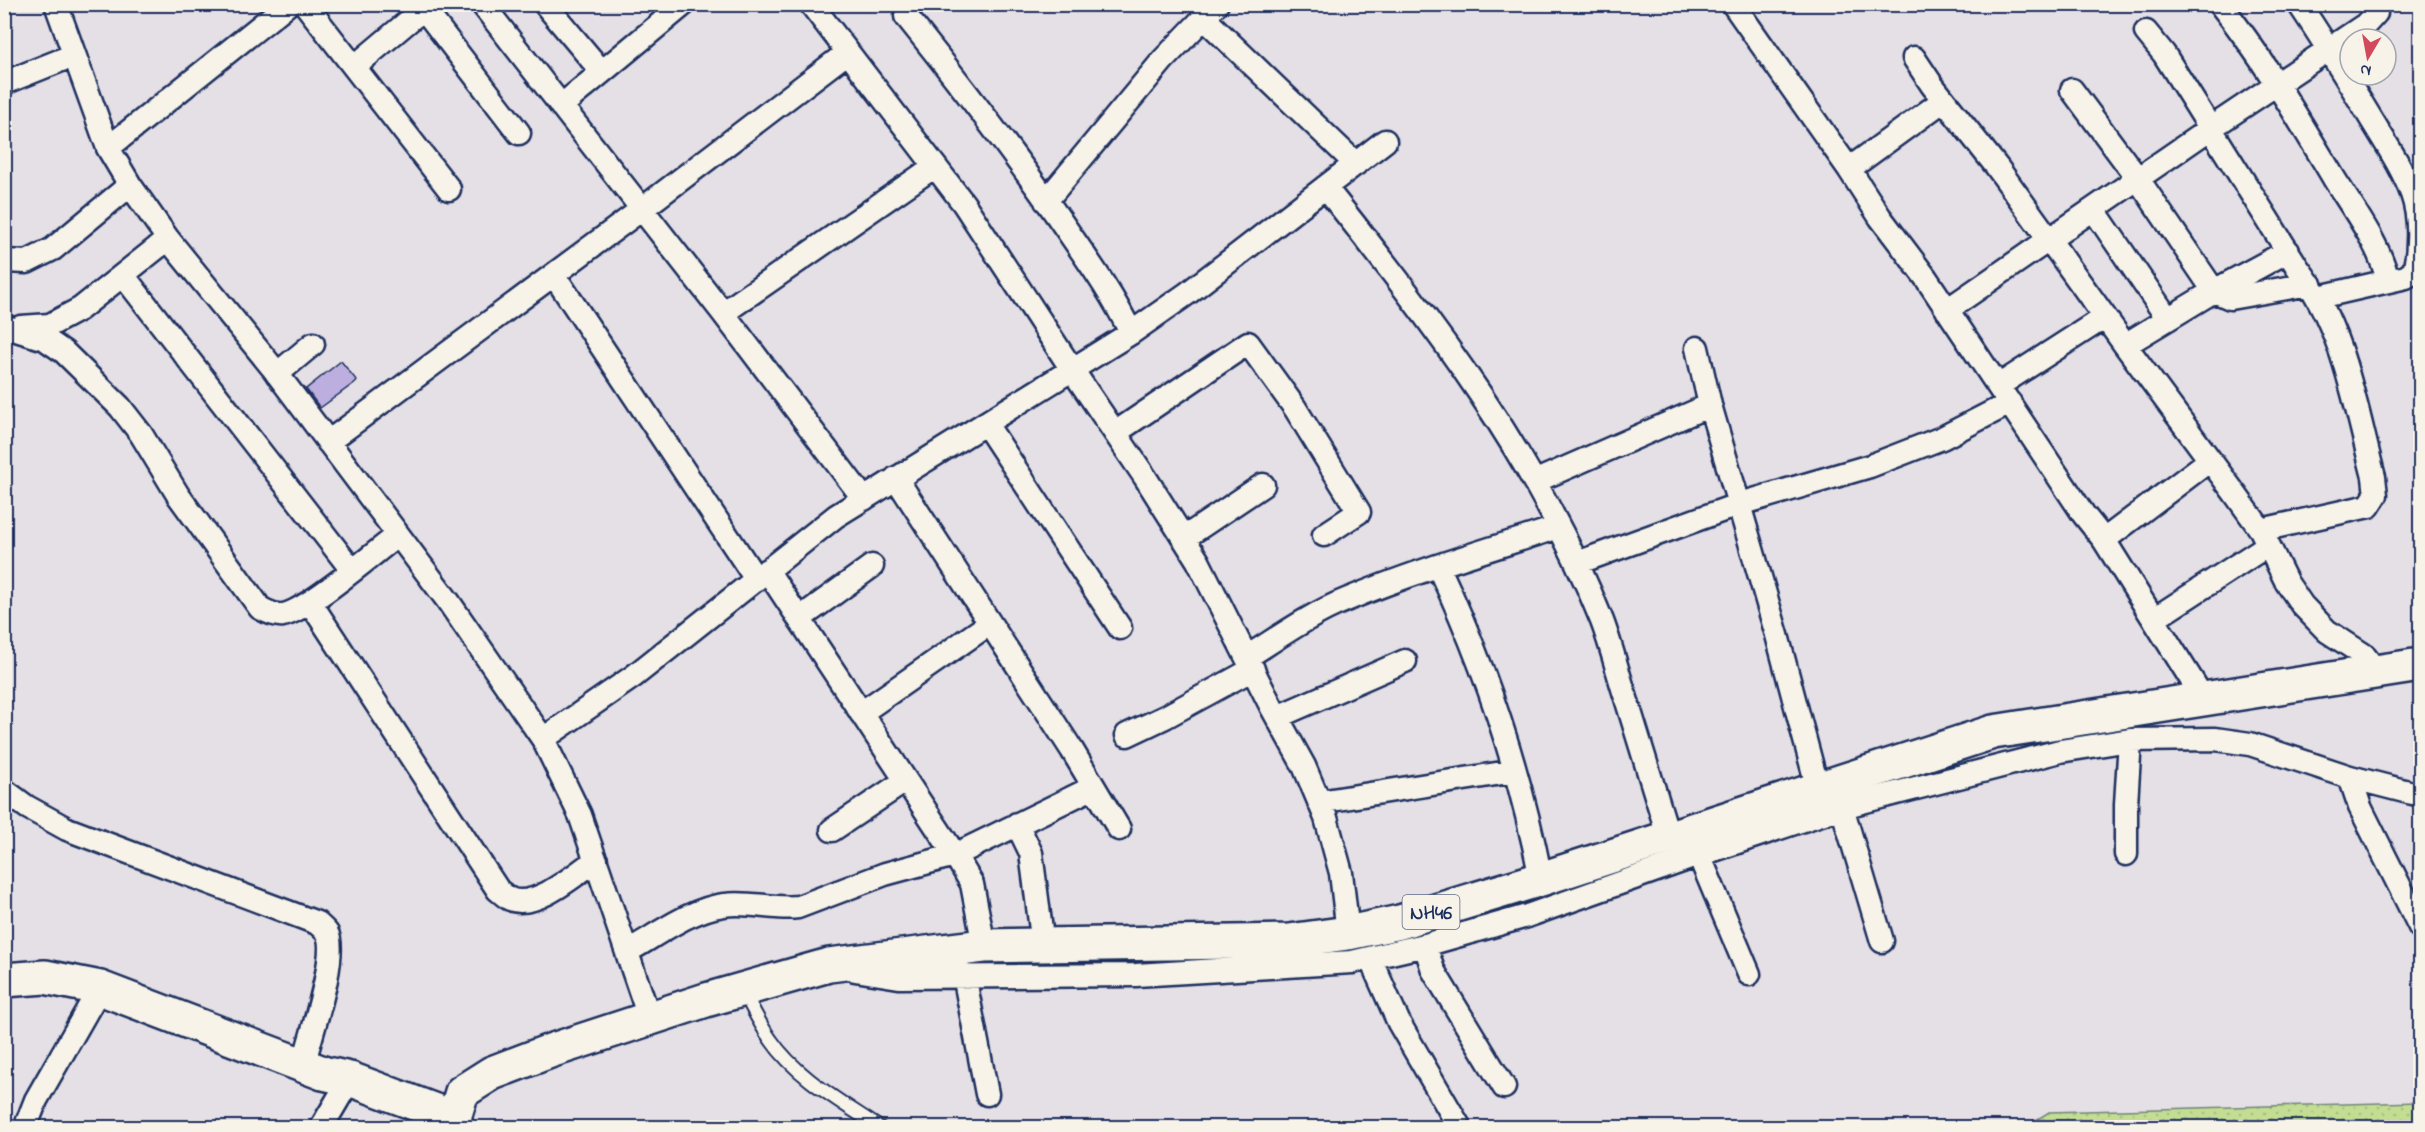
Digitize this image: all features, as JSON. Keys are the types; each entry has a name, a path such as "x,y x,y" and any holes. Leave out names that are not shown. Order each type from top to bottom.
{"main road":[{"name":"NH46","path":"456,1123 462,1092 492,1073 550,1051 742,990 830,965 984,946 1289,941 1348,933 1401,922 1669,838 1830,798 1993,732 2421,665"},
{"path":"4,980 45,977 100,988 322,1073 350,1079 456,1123"}],"street":[{"path":"56,4 108,148 130,185 168,239 277,374 448,601 543,739 580,815 650,1020"},
{"path":"108,148 288,4"},
{"path":"305,4 449,189"},
{"path":"482,4 723,313 864,499"},
{"path":"545,4 602,72"},
{"path":"561,106 602,72 658,13 684,4"},
{"path":"811,4 964,204 1184,538 1304,766 1319,802 1341,873 1348,933"},
{"path":"1733,4 1947,310 2084,515 2104,540 2203,698"},
{"path":"2220,4 2277,84 2373,242 2388,281"},
{"path":"2072,90 2138,179 2214,291 2230,297 2314,290 2406,277 2414,271 2419,260 2417,216 2412,195 2389,148 2299,4"},
{"path":"1947,310 2365,25 2376,14 2376,4"},
{"path":"354,67 427,7 519,133"},
{"path":"1046,201 1163,60 1210,11 1356,164"},
{"path":"906,16 976,103 1046,201 1116,301 1131,333"},
{"path":"2146,32 2164,54 2314,290 2343,358 2374,477 2376,495 2369,506 2265,538 2154,620"},
{"path":"328,442 642,209 848,52"},
{"path":"4,83 74,55"},
{"path":"1914,58 1997,167 2210,460 2265,538 2287,583 2308,612 2327,631 2364,655 2376,671"},
{"path":"1849,169 1944,100"},
{"path":"543,739 634,676 836,516 1131,333 1188,293 1385,141"},
{"path":"723,313 935,166"},
{"path":"4,261 27,262 53,249 130,185"},
{"path":"1325,187 1403,285 1484,396 1536,481 1577,563 1603,623 1669,838"},
{"path":"2094,210 2168,319"},
{"path":"7,328 50,325 80,309 168,239"},
{"path":"2125,345 2214,291 2288,251"},
{"path":"554,274 761,574 799,619 954,855 972,884 984,946"},
{"path":"123,275 352,570"},
{"path":"1577,563 1740,504 1870,466 1942,438 2105,317"},
{"path":"7,328 45,339 64,352 120,406 141,434 178,495 260,608 270,614 283,615 310,602 398,535"},
{"path":"1115,433 1248,343 1295,408 1359,512 1324,535"},
{"path":"277,374 314,344"},
{"path":"1697,348 1710,405 1830,798 1882,941"},
{"path":"1536,481 1710,405"},
{"path":"986,424 1120,628"},
{"path":"2104,540 2210,460"},
{"path":"896,478 1119,829"},
{"path":"1184,538 1263,485"},
{"path":"1127,735 1165,717 1344,600 1438,566 1559,527"},
{"path":"799,619 872,566"},
{"path":"1438,566 1455,602 1500,720 1530,821 1541,879"},
{"path":"310,602 498,890 510,899 541,897 596,860"},
{"path":"861,713 989,624"},
{"path":"1277,717 1405,661"},
{"path":"830,965 899,977 1136,975 1352,962 1425,945 1527,916 1699,855 1830,798 2061,751 2130,740 2215,739 2250,744 2350,777 2421,795"},
{"path":"2126,854 2126,792 2130,740"},
{"path":"1319,802 1515,771"},
{"path":"2350,777 2360,807 2421,927"},
{"path":"832,830 905,781"},
{"path":"628,951 693,915 722,905 747,904 783,909 798,907 885,874 954,855 1094,787"},
{"path":"4,790 27,807 67,829 317,923 327,934 330,950 328,971 303,1066"},
{"path":"1017,824 1031,853 1043,945"},
{"path":"1699,855 1749,974"},
{"path":"1425,945 1433,970 1504,1088"},
{"path":"1370,958 1399,1023 1460,1128"},
{"path":"964,975 987,1094"},
{"path":"28,1128 27,1124 36,1100 100,988"},
{"path":"321,1128 350,1079"}],"lane":[{"path":"742,990 771,1041 789,1061 820,1088 880,1128"}],"green space":[{"path":"2420,1102 2420,1127 2025,1127 2049,1112"}],"building":[{"path":"341,361 357,381 320,408 306,389"}]}
